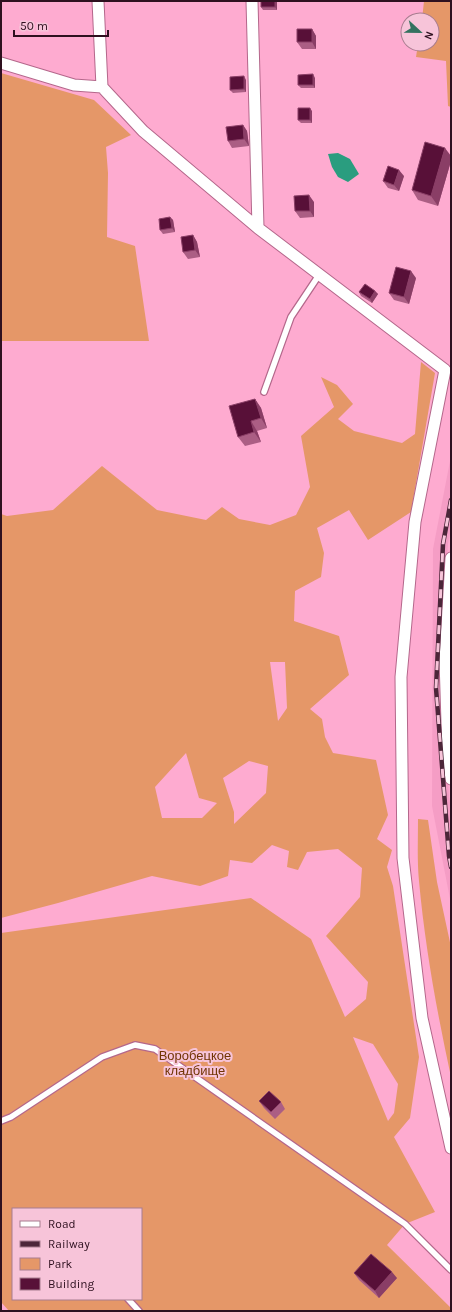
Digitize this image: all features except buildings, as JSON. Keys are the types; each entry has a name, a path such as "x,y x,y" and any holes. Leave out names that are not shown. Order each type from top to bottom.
{"street":[{"path":"98,1 102,87 143,131 258,228 319,275 448,367 415,522 401,677 403,858 422,1018 451,1148"},
{"path":"252,1 258,228"},
{"path":"1,64 74,85 102,87"},
{"path":"451,558 445,660 448,754 451,779"}],"lane":[{"path":"264,392 291,317 319,275"},
{"path":"1,1121 11,1117 102,1057 135,1045 155,1048 405,1224 451,1270"},
{"path":"129,1300 139,1311"}],"shaded area":[{"path":"338,153 350,159 359,174 348,182 338,177 332,167 328,154"},
{"path":"451,456 451,528 448,544 441,659 449,797 451,808 451,904 432,806 433,549"}],"green space":[{"path":"424,1 451,1 451,107 448,106 446,61 416,57 417,52 440,52 440,12 423,12"},
{"path":"1,73 94,100 131,135 106,147 108,173 107,237 135,246 149,341 1,341"},
{"name":"Воробецкое кладбище","path":"421,362 435,373 411,512 368,540 349,510 317,528 324,553 321,577 295,591 294,621 339,636 349,675 310,709 322,719 325,737 333,753 376,760 388,815 377,839 392,850 387,867 393,886 419,1057 410,1118 394,1137 435,1212 405,1224 387,1245 451,1308 451,1311 9,1311 1,1302 1,933 251,898 311,939 345,1017 366,999 368,982 326,936 360,897 362,868 338,849 307,852 298,870 287,867 289,851 272,845 252,863 230,860 228,876 200,886 152,876 1,918 1,514 7,516 53,510 102,466 157,510 206,520 222,507 239,519 270,525 296,515 310,487 301,436 334,407 321,377 337,385 353,404 338,419 354,431 402,443 415,434","holes":["270,662 285,662 287,708 278,721","186,753 199,798 217,803 202,818 162,818 155,787","249,761 268,766 266,793 234,824 234,812 223,778","353,1037 373,1044 398,1084 394,1113 388,1121"]},
{"path":"418,819 428,820 437,882 451,947 451,1077 436,1004 428,955 418,873"}],"railway":[{"path":"451,500 443,544 436,688 451,867"}]}
